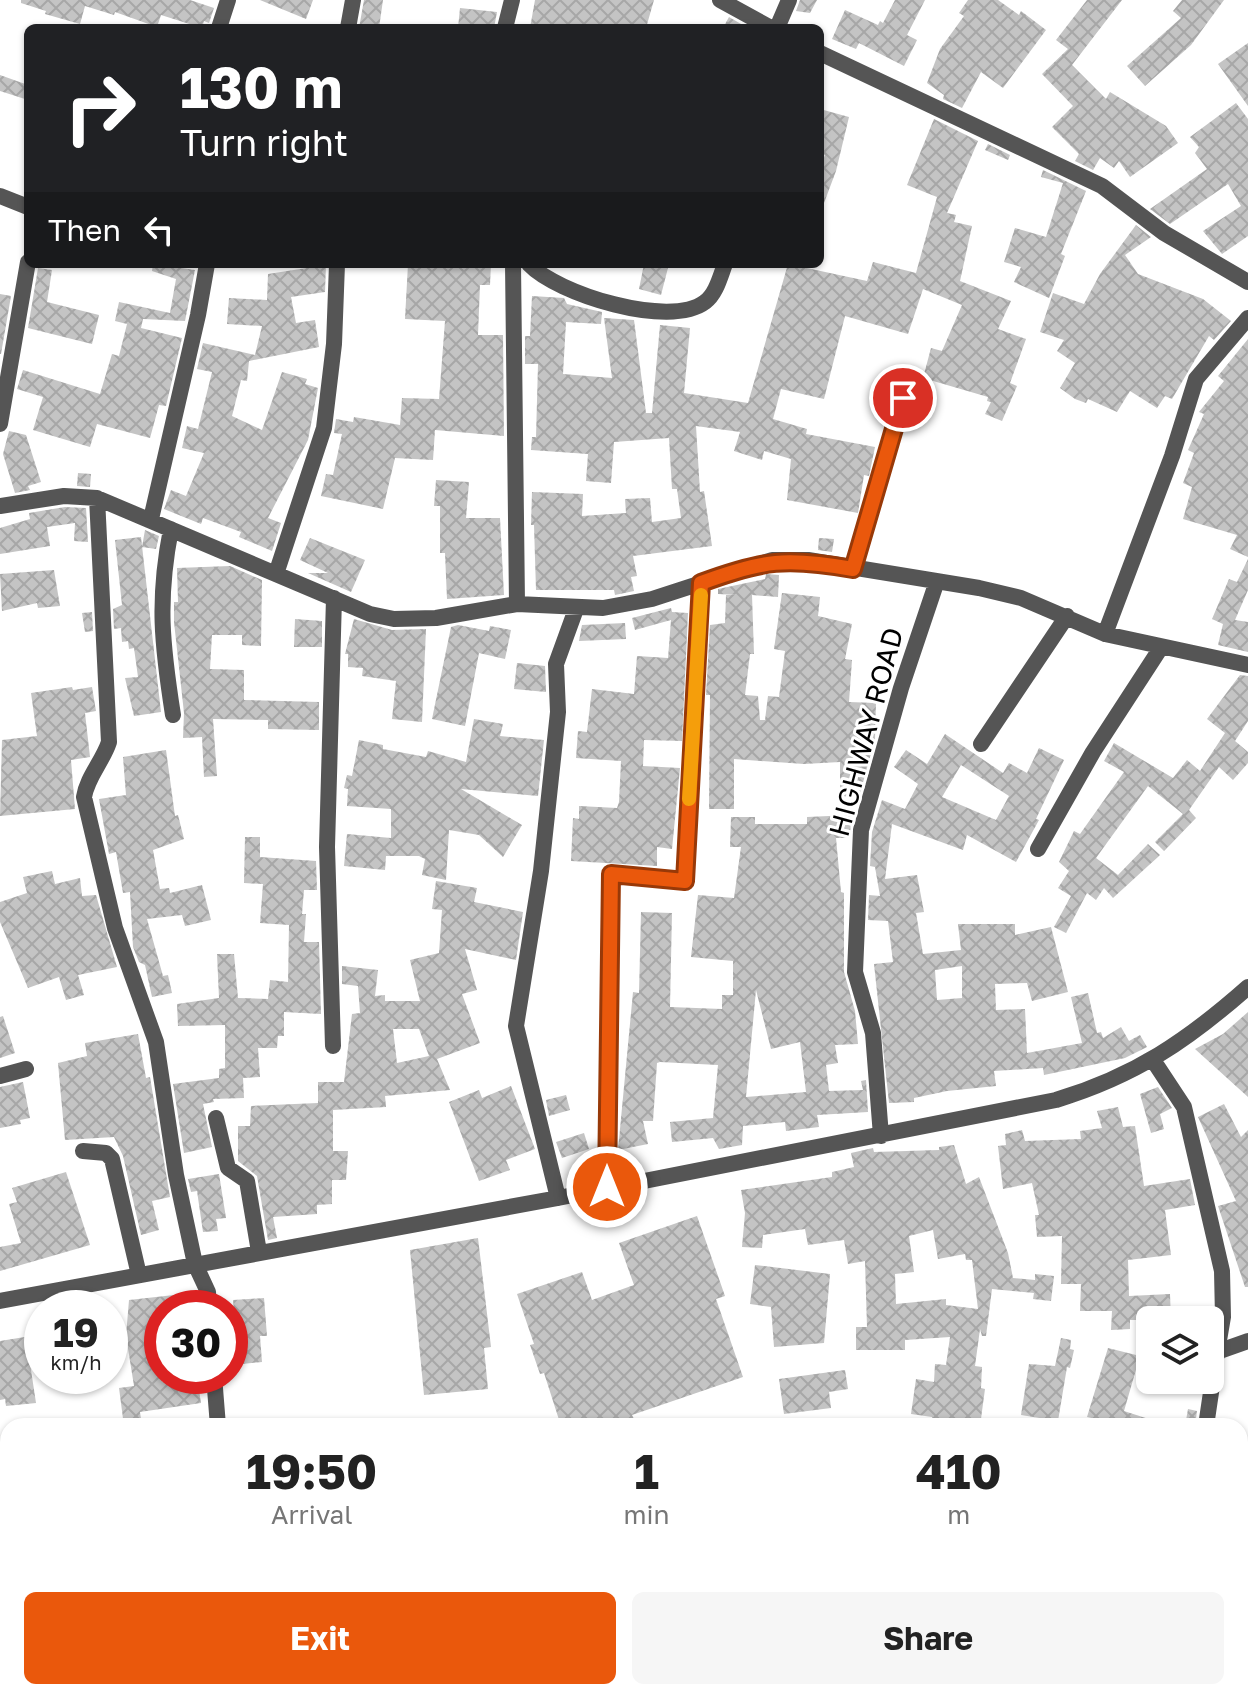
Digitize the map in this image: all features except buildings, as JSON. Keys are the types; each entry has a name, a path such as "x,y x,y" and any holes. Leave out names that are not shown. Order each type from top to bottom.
{"street":[{"path":"220,24 228,0"},
{"path":"349,24 353,0"},
{"path":"506,24 512,0"},
{"path":"720,0 766,24"},
{"path":"776,24 789,0"},
{"path":"824,55 1102,186 1164,233 1248,282"},
{"path":"0,196 24,205"},
{"path":"0,424 27,268"},
{"path":"151,519 206,268"},
{"path":"276,574 324,428 334,344 337,268"},
{"path":"513,268 517,604"},
{"path":"534,268 554,285 573,292 652,311 683,313 713,294 723,268"},
{"path":"1105,634 1172,456 1196,379 1248,318"},
{"path":"853,569 903,398"},
{"path":"0,506 64,496 97,498 370,614 394,619 478,613 517,604 603,608 652,599 772,560 808,560 1021,598 1105,634 1160,649 1248,665"},
{"path":"97,498 109,742 104,759 86,786 84,797 115,928 156,1042 176,1175 195,1264 207,1290"},
{"path":"171,529 162,575 160,633 173,715"},
{"name":"HIGHWAY ROAD","path":"881,1136 873,1033 855,972 861,830 901,688 937,581"},
{"path":"607,1187 611,874 685,881 701,583"},
{"path":"333,1046 327,847 334,598"},
{"path":"558,1198 516,1026 541,871 558,712 556,664 576,609"},
{"path":"981,744 1067,616"},
{"path":"1038,849 1093,752 1160,649"},
{"path":"0,1301 558,1198 1056,1100 1104,1085 1153,1060 1210,1021 1248,987"},
{"path":"1153,1060 1184,1107 1222,1271 1223,1306"},
{"path":"0,1076 26,1069"},
{"path":"216,1118 228,1168 247,1181 259,1252"},
{"path":"83,1151 106,1153 112,1159 139,1275"},
{"path":"1224,1350 1248,1341"},
{"path":"215,1394 217,1418"},
{"path":"1207,1418 1211,1394"}],"slow traffic":[{"path":"689,799 701,595"}],"route":[{"path":"607,1187 611,874 685,881 701,583 772,560 808,560 853,569 903,398"}]}
